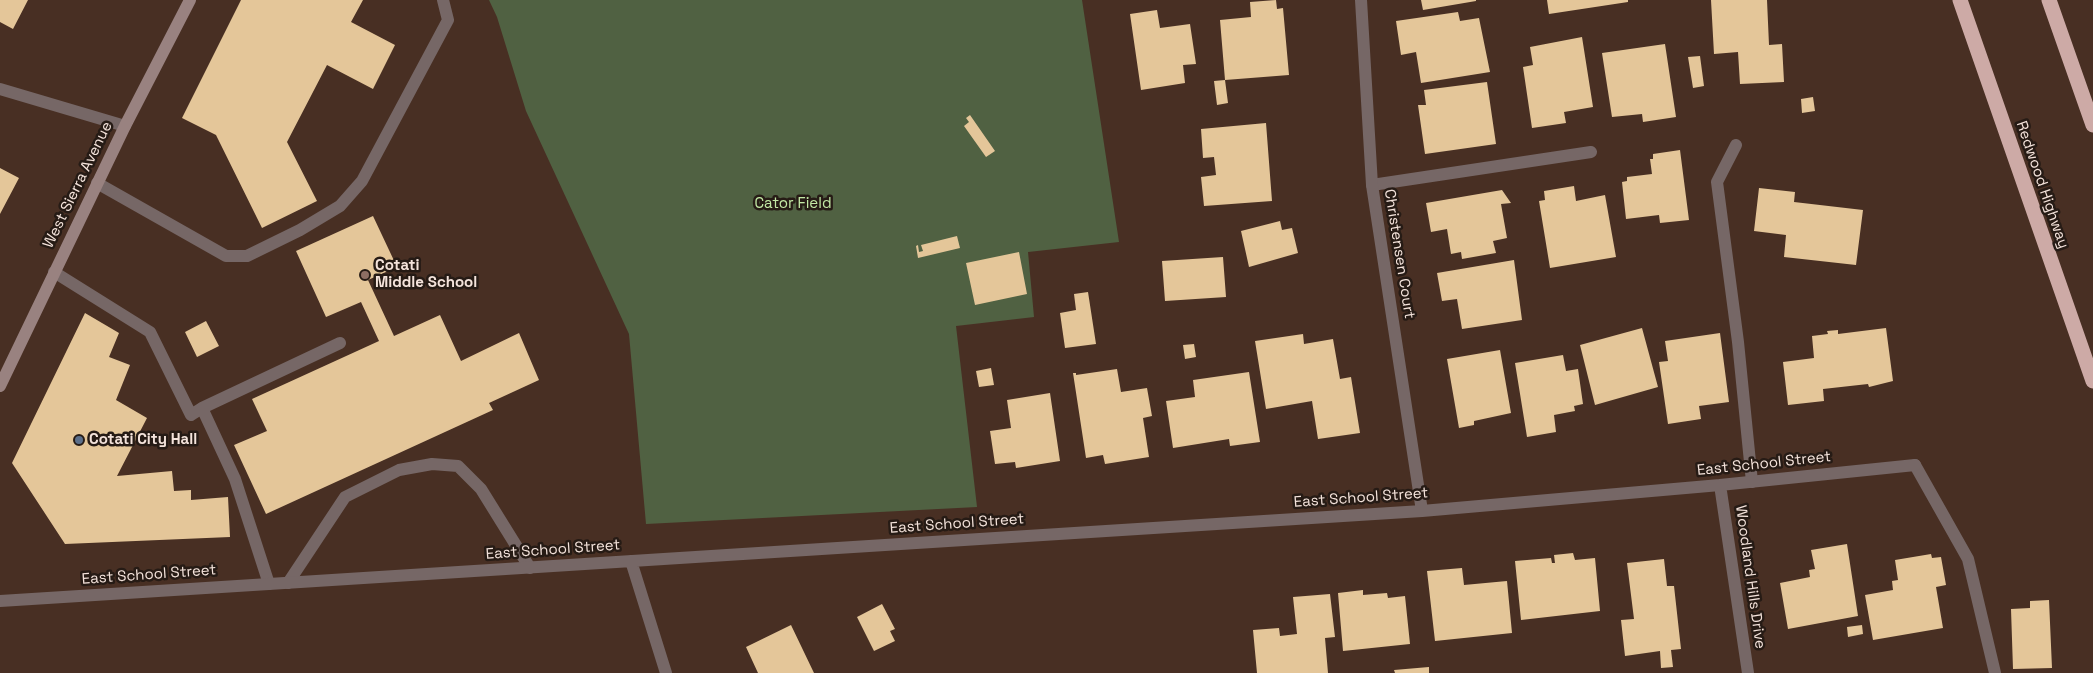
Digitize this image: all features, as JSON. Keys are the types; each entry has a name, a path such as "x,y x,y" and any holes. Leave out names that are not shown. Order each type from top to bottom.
{"highway":[{"name":"Redwood Highway","path":"1960,0 2093,381"},
{"path":"2048,0 2093,125"}],"main road":[{"name":"West Sierra Avenue","path":"0,386 125,126 190,0"}],"street":[{"path":"97,184 226,256 247,256 300,230 340,206 362,181 448,20 443,0"},
{"name":"Christensen Court","path":"1361,0 1372,185 1422,511"},
{"path":"0,89 125,126"},
{"path":"1736,145 1717,182 1738,342 1752,482"},
{"path":"1372,185 1591,152"},
{"path":"54,272 150,332 191,415 202,408 340,343"},
{"path":"202,408 235,479 269,584"},
{"path":"288,583 345,497 399,470 432,464 458,466 481,489 530,568"},
{"name":"East School Street","path":"0,601 1422,511 1720,485 1915,465 1968,559 1996,673"},
{"name":"Woodland Hills Drive","path":"1720,485 1748,673"},
{"path":"632,561 666,673"}],"green space":[{"name":"Cator Field","path":"489,0 1082,0 1119,242 1028,252 1034,317 956,326 977,507 646,524 629,334 526,111 497,17"}],"building":[{"path":"0,0 28,0 13,29 0,22"},
{"path":"241,0 363,0 351,22 395,45 373,89 327,65 287,142 317,201 262,228 216,135 182,118"},
{"path":"1276,0 1277,9 1283,8 1289,75 1225,80 1220,20 1251,17 1250,2"},
{"path":"1421,0 1476,0 1476,1 1423,10"},
{"path":"1547,0 1628,0 1628,2 1549,14"},
{"path":"1711,0 1767,0 1769,45 1782,44 1784,82 1740,84 1738,52 1714,54"},
{"path":"1157,10 1160,28 1190,24 1196,64 1183,65 1185,83 1141,90 1130,14"},
{"path":"1458,12 1460,21 1479,18 1490,72 1421,83 1416,52 1401,55 1396,21"},
{"path":"1582,37 1593,107 1564,112 1566,123 1532,128 1523,67 1533,65 1530,47"},
{"path":"1665,44 1676,117 1643,122 1642,114 1612,117 1602,53"},
{"path":"1700,56 1704,86 1693,88 1688,57"},
{"path":"1225,80 1228,103 1217,105 1214,81"},
{"path":"1487,82 1496,144 1425,154 1418,105 1426,105 1424,90"},
{"path":"1813,97 1815,111 1802,113 1801,99"},
{"path":"970,115 995,151 986,157 964,126 969,122 966,118"},
{"path":"1266,123 1272,201 1204,206 1201,177 1216,175 1214,157 1203,158 1201,129"},
{"path":"1680,150 1689,220 1660,223 1659,215 1626,219 1622,182 1627,181 1627,177 1652,174 1650,159 1653,159 1653,154"},
{"path":"0,168 19,178 0,214"},
{"path":"1574,186 1576,201 1605,195 1616,257 1550,268 1539,201 1545,200 1544,191"},
{"path":"1759,188 1795,192 1794,202 1863,210 1856,265 1784,257 1786,235 1754,231"},
{"path":"1502,190 1511,203 1501,204 1507,238 1493,241 1496,253 1462,259 1461,252 1451,254 1447,229 1431,232 1426,203"},
{"path":"373,216 397,267 368,280 394,336 440,315 461,361 519,333 539,380 489,403 493,410 266,514 234,445 267,431 252,399 379,341 361,302 326,317 296,251"},
{"path":"1280,221 1282,230 1292,228 1298,253 1249,267 1241,231"},
{"path":"957,236 960,248 918,258 916,246 918,245 919,252 923,251 921,245"},
{"path":"1019,252 1027,294 975,305 966,263"},
{"path":"1223,257 1226,297 1165,301 1162,261"},
{"path":"1514,260 1522,320 1462,329 1457,299 1442,301 1437,273"},
{"path":"1088,292 1096,344 1065,348 1060,313 1076,310 1074,294"},
{"name":"Cotati City Hall","path":"85,313 119,333 109,357 130,365 116,400 147,418 117,476 172,471 174,491 191,490 191,500 228,497 230,537 65,544 12,463"},
{"path":"206,321 219,346 197,357 185,332"},
{"path":"1642,328 1658,387 1595,405 1580,345"},
{"path":"1886,328 1893,381 1869,387 1868,384 1823,389 1824,401 1788,405 1783,362 1814,358 1812,336 1828,334 1827,331 1838,330 1838,334"},
{"path":"1720,333 1729,402 1699,406 1701,419 1668,424 1659,362 1668,361 1665,341"},
{"path":"1303,334 1304,344 1333,339 1340,379 1351,377 1360,433 1318,439 1312,401 1266,409 1255,341"},
{"path":"1194,344 1196,357 1185,359 1183,345"},
{"path":"1500,350 1511,413 1474,421 1474,425 1459,428 1447,359"},
{"path":"1563,355 1566,371 1578,369 1583,404 1574,406 1575,411 1554,415 1556,432 1527,437 1515,363"},
{"path":"991,368 994,385 979,387 976,371"},
{"path":"1117,369 1121,392 1147,388 1152,416 1143,418 1149,457 1105,464 1103,455 1086,458 1073,373 1076,373 1076,375"},
{"path":"1249,372 1260,442 1230,446 1229,439 1173,448 1166,401 1195,397 1193,380"},
{"path":"1050,393 1060,461 1016,468 1015,462 995,464 990,431 1011,428 1007,400"},
{"path":"1847,544 1858,616 1788,629 1780,583 1810,577 1809,570 1815,569 1811,550"},
{"path":"1573,553 1575,560 1595,558 1600,611 1521,620 1515,561 1551,558 1552,563 1555,563 1554,555"},
{"path":"1931,554 1932,558 1941,557 1946,585 1936,587 1943,628 1873,640 1865,595 1893,590 1892,581 1898,580 1895,560"},
{"path":"1664,559 1667,586 1674,586 1681,649 1671,650 1673,667 1661,668 1660,651 1625,656 1621,620 1634,619 1627,563"},
{"path":"1462,568 1464,585 1507,581 1512,633 1435,641 1427,571"},
{"path":"1363,590 1363,595 1387,593 1388,598 1405,596 1410,644 1343,651 1338,593"},
{"path":"1330,594 1335,637 1325,638 1328,673 1257,673 1253,630 1279,628 1280,636 1297,634 1293,597"},
{"path":"2049,600 2052,668 2013,669 2011,609 2030,608 2030,601"},
{"path":"882,604 895,629 890,631 895,641 874,651 857,617"},
{"path":"791,625 814,673 758,673 746,647"},
{"path":"1862,625 1863,634 1848,637 1847,627"},
{"path":"1429,667 1429,673 1395,673 1394,670"}],"place":[{"name":"Cotati Middle School","path":"365,275"},
{"name":"Cotati City Hall","path":"79,440"}]}
